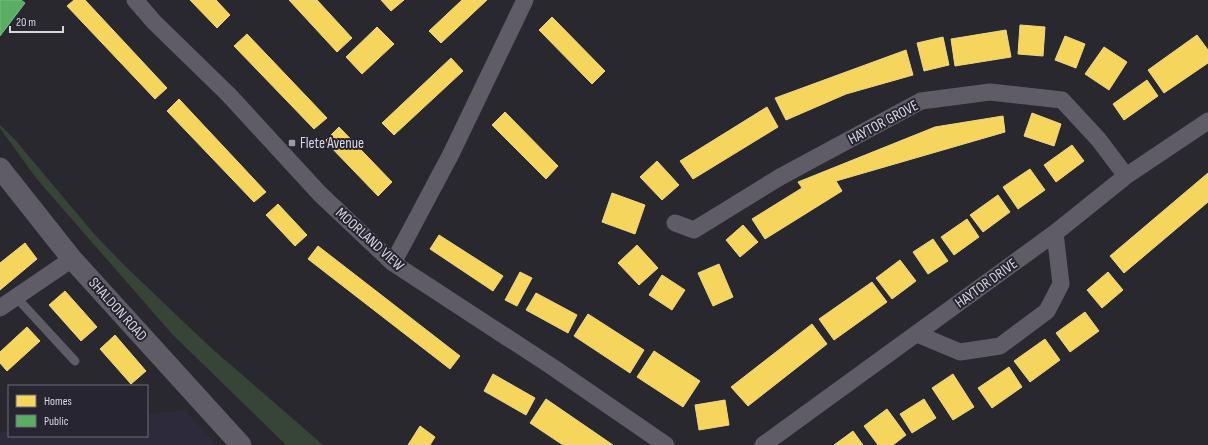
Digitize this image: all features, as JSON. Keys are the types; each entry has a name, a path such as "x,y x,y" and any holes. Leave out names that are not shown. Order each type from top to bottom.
{"street":[{"name":"MOORLAND VIEW","path":"135,0 154,22 229,95 320,194 393,263 551,366 666,445"},
{"path":"393,263 451,154 525,0"},
{"name":"HAYTOR GROVE","path":"675,223 694,230 780,177 921,101 990,92 1062,100 1099,140 1126,176"},
{"name":"HAYTOR DRIVE","path":"763,445 1055,233 1126,176 1208,121"},
{"name":"SHALDON ROAD","path":"0,168 72,259 241,445"},
{"path":"917,334 960,352 1000,346 1047,311 1061,284 1055,233"},
{"path":"0,308 72,259"}],"lane":[{"path":"16,297 76,360"}],"shaded area":[{"path":"185,410 216,445 0,445 0,432 8,431 8,437 148,437 148,414"}],"green space":[{"path":"0,125 16,141 95,235 125,266 209,346 323,445 286,445 172,334 36,178 0,128"}],"building: Homes":[{"path":"74,0 85,0 167,88 155,99 67,6"},
{"path":"190,0 216,0 230,15 217,28"},
{"path":"289,0 317,0 352,38 337,52"},
{"path":"381,0 404,0 391,11"},
{"path":"462,0 487,0 441,43 429,31"},
{"path":"552,17 605,71 592,84 539,30"},
{"path":"1020,25 1045,27 1043,56 1018,54"},
{"path":"377,27 394,44 362,74 346,57"},
{"path":"1006,30 1011,57 955,66 951,39"},
{"path":"247,34 327,118 314,129 234,46"},
{"path":"1197,35 1208,50 1208,63 1164,93 1148,70"},
{"path":"1065,36 1085,44 1076,68 1055,60"},
{"path":"943,37 949,65 924,71 917,43"},
{"path":"1104,47 1127,62 1109,90 1085,74"},
{"path":"906,50 913,75 846,94 786,120 775,98"},
{"path":"451,58 463,71 394,135 382,123"},
{"path":"1147,80 1158,96 1124,120 1113,104"},
{"path":"179,99 266,192 254,202 167,111"},
{"path":"767,107 778,127 693,179 680,161"},
{"path":"505,112 558,166 546,179 492,125"},
{"path":"1032,113 1061,124 1054,146 1024,136"},
{"path":"1003,116 1005,132 836,181 842,191 765,239 752,219 802,188 798,182 935,127"},
{"path":"339,127 392,182 378,196 325,141"},
{"path":"1072,145 1084,161 1056,182 1044,165"},
{"path":"657,161 679,185 662,200 640,177"},
{"path":"1030,169 1045,190 1018,209 1003,187"},
{"path":"1208,173 1208,202 1124,273 1110,256"},
{"path":"612,193 645,205 635,234 602,222"},
{"path":"998,195 1010,212 983,232 970,215"},
{"path":"278,204 307,235 295,246 266,215"},
{"path":"967,219 979,237 954,255 941,237"},
{"path":"743,225 758,242 740,257 726,240"},
{"path":"439,235 503,276 493,291 430,249"},
{"path":"933,239 948,261 928,274 913,252"},
{"path":"25,243 37,259 0,290 0,263"},
{"path":"637,245 658,268 639,285 618,263"},
{"path":"318,246 460,356 450,369 308,259"},
{"path":"900,260 916,281 892,299 876,278"},
{"path":"719,264 733,297 713,306 698,273"},
{"path":"520,272 532,278 517,306 505,300"},
{"path":"1108,272 1123,290 1102,308 1087,290"},
{"path":"662,275 685,290 672,310 649,295"},
{"path":"872,282 887,302 834,340 819,319"},
{"path":"65,291 97,327 81,341 49,305"},
{"path":"536,293 577,315 568,333 526,310"},
{"path":"1085,312 1099,331 1070,352 1056,333"},
{"path":"588,314 644,350 630,373 574,336"},
{"path":"812,324 827,344 748,406 731,387"},
{"path":"27,327 40,341 7,371 0,363 0,352"},
{"path":"115,335 146,371 131,384 100,349"},
{"path":"1045,339 1060,360 1030,382 1014,361"},
{"path":"654,351 700,381 683,407 637,377"},
{"path":"1009,367 1022,387 992,408 978,388"},
{"path":"493,374 535,398 526,415 484,391"},
{"path":"953,374 974,407 953,420 932,388"},
{"path":"546,399 613,445 563,445 530,423"},
{"path":"924,399 936,418 912,433 900,414"},
{"path":"725,400 729,425 699,430 695,405"},
{"path":"887,409 906,435 893,445 878,445 864,426"},
{"path":"420,426 435,437 430,445 408,445"},
{"path":"853,431 863,445 834,445"}],"building: Public":[{"path":"0,0 21,0 25,3 0,36"}],"place":[{"name":"Flete Avenue","path":"292,143"}]}
